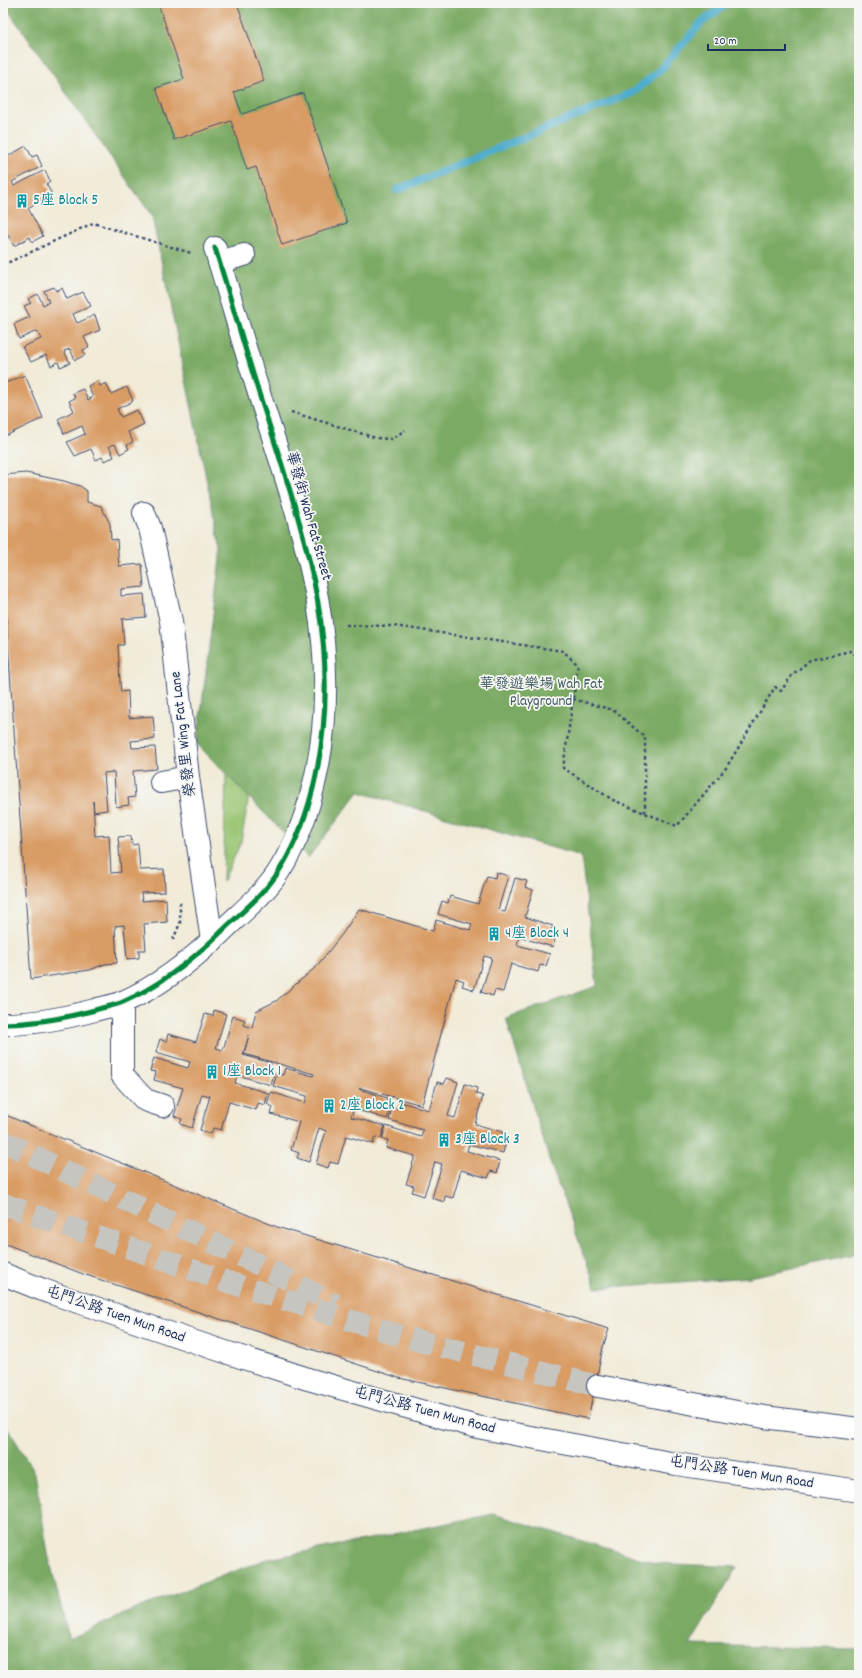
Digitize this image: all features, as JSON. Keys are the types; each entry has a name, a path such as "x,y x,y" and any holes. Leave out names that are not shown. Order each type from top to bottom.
{"main road":[{"name":"華發街 Wah Fat Street","path":"3,1024 41,1021 70,1016 122,1002 161,980 184,964 212,941 265,890 278,873 300,832 320,759 324,727 327,676 316,590 301,525 217,255 244,255"},
{"name":"榮發里 Wing Fat Lane","path":"147,521 171,621 188,777 212,941"},
{"path":"161,782 188,777"},
{"path":"122,1002 122,1075 145,1100 163,1106"},
{"name":"屯門公路 Tuen Mun Road","path":"3,1274 57,1295 308,1379 477,1428 676,1464 859,1491"},
{"path":"598,1386 764,1418 859,1429"}],"path":[{"path":"3,265 93,223 194,254 192,248"},
{"path":"290,412 376,438 392,438 405,430"},
{"path":"345,632 344,625 394,626 563,651 578,665 563,768 613,800 677,826 726,768 775,687 781,691 792,675 810,660 850,652 859,657"},
{"path":"573,699 613,710 645,737 645,813"}],"green space":[{"name":"華發遊樂場 Wah Fat Playground","path":"3,3 859,3 859,1254 750,1277 596,1288 550,1162 506,1018 597,986 581,856 359,792 308,858 197,744 221,550 152,216"},
{"path":"214,671 256,757 241,842 223,882 226,778"},
{"path":"3,1420 35,1473 48,1554 69,1639 136,1609 264,1560 493,1514 656,1563 737,1567 690,1645 859,1649 859,1675 3,1675"}],"building":[{"path":"158,3 237,3 264,81 234,92 242,114 303,93 347,223 282,245 256,167 247,170 231,121 174,140 156,88 184,79"},
{"name":"5座 Block 5","path":"26,146 32,157 37,155 42,166 12,182 14,186 45,170 50,181 46,184 52,194 28,208 43,236 32,242 30,237 14,246 3,226 3,159"},
{"path":"54,287 56,291 62,288 67,299 83,292 91,306 73,314 77,323 95,315 100,330 84,337 89,347 83,350 85,355 75,360 70,349 64,351 70,363 60,367 58,362 51,366 46,355 31,362 22,347 41,339 37,331 19,339 14,324 30,317 24,306 31,303 28,299 38,294 43,305 49,302 44,291"},
{"path":"25,375 43,418 3,437 3,384"},
{"path":"98,381 100,386 106,383 111,394 127,387 133,401 117,409 121,417 137,410 144,424 128,432 133,442 127,445 129,449 120,454 115,444 109,446 114,457 104,461 102,457 96,460 91,449 75,456 67,442 85,434 82,426 64,434 58,419 74,411 69,401 75,398 73,393 83,389 88,400 93,397 88,386"},
{"path":"26,473 64,481 80,486 87,491 87,502 101,506 110,524 111,540 117,539 119,566 142,564 144,587 121,589 121,596 144,594 146,617 122,619 124,645 118,645 120,683 121,692 128,691 129,718 153,716 155,739 131,741 132,748 155,747 157,769 133,771 135,797 128,798 129,805 116,807 114,772 104,773 107,810 94,812 93,801 95,836 109,835 111,873 121,872 118,837 131,836 132,845 138,844 140,870 164,869 165,892 141,893 142,901 166,899 167,922 144,924 146,950 139,950 139,958 127,959 124,925 115,926 117,963 105,964 90,970 31,979 3,570 3,475"},
{"path":"496,872 508,876 498,910 505,912 515,878 527,881 525,887 533,890 525,917 553,926 550,933 556,935 553,947 519,937 517,945 550,954 546,966 540,965 538,972 511,964 503,992 495,990 493,996 481,992 492,958 484,956 474,990 462,986 464,981 456,978 422,1105 360,1088 359,1089 387,1098 385,1105 391,1107 387,1119 354,1109 351,1117 385,1126 381,1138 375,1137 373,1144 346,1136 338,1164 330,1162 328,1168 316,1164 326,1131 319,1128 309,1162 297,1158 299,1153 291,1150 299,1122 271,1114 273,1107 267,1104 271,1092 305,1103 307,1096 273,1086 277,1074 283,1075 285,1068 313,1076 314,1074 244,1054 249,1035 243,1055 271,1063 268,1072 274,1073 271,1085 237,1075 235,1083 268,1093 265,1105 258,1103 256,1110 229,1102 221,1130 213,1128 211,1134 200,1130 210,1096 202,1094 192,1128 180,1124 182,1119 174,1116 183,1088 154,1080 156,1072 150,1071 154,1058 188,1068 190,1062 156,1052 160,1039 166,1042 168,1034 196,1042 205,1014 213,1016 214,1010 226,1014 216,1048 223,1050 233,1016 245,1020 243,1025 252,1028 256,1011 276,1001 316,967 343,933 359,909 433,931 436,920 470,930 472,924 438,914 442,901 448,903 450,896 478,904 487,876 495,878"},
{"name":"3座 Block 3","path":"447,1078 458,1082 448,1116 455,1118 465,1084 477,1088 476,1094 483,1096 475,1124 503,1132 500,1140 506,1141 503,1153 469,1144 467,1151 500,1161 497,1173 491,1171 488,1178 461,1170 453,1198 445,1196 444,1202 432,1198 442,1164 435,1162 424,1196 412,1192 414,1186 406,1184 415,1156 386,1148 388,1140 382,1139 386,1126 421,1137 423,1130 389,1120 392,1107 398,1109 400,1102 429,1110 437,1082 444,1084"},
{"path":"3,1114 277,1227 609,1329 603,1347 588,1419 399,1378 83,1274 3,1243"}],"waterway":[{"path":"397,190 634,92 660,70 701,23 727,3"}],"tunnel":[{"path":"3,1141 276,1273 335,1305"},
{"path":"3,1204 225,1281 404,1337 598,1386"}],"cycle path":[{"path":"3,1024 49,1020 116,1005 149,989 174,972 209,944 251,904 273,880 292,848 310,800 316,775 323,727 325,680 322,635 316,590 306,546 215,248"}],"place":[{"name":"5座 Block 5","path":"22,201"},
{"name":"4座 Block 4","path":"494,934"},
{"name":"1座 Block 1","path":"212,1072"},
{"name":"2座 Block 2","path":"329,1106"},
{"name":"3座 Block 3","path":"444,1140"}]}
